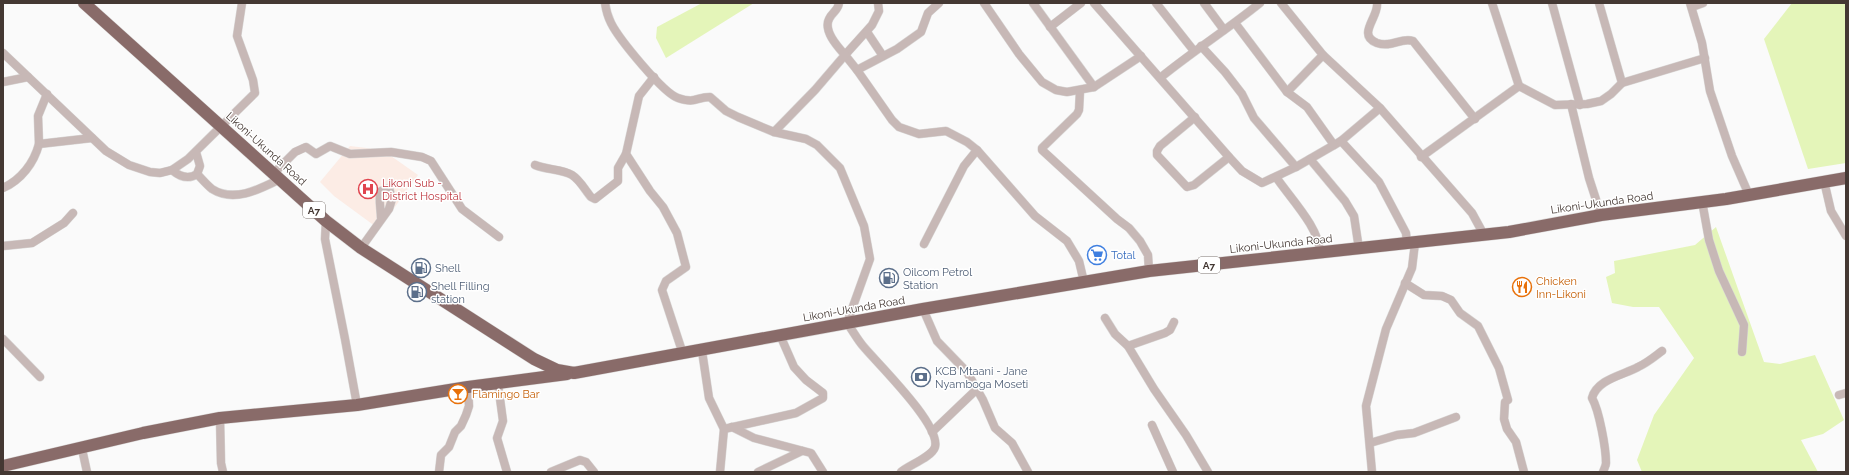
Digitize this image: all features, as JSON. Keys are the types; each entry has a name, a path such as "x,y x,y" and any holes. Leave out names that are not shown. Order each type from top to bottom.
{"highway":[{"name":"Likoni-Ukunda Road","path":"84,3 326,221 361,248 551,368 574,373 702,351 923,309 1149,271 1484,235 1601,215 1749,195 1846,178"},
{"path":"528,380 537,376 540,369 538,364 529,355"},
{"name":"A7","path":"3,466 143,433 220,418 357,405 468,387 574,373"}],"street":[{"path":"3,54 106,151 128,165 150,172 160,173 172,170 196,152 255,93 237,36 242,3"},
{"path":"605,3 610,23 664,90 677,98 691,102 710,97 726,111 738,117 774,132 806,139 827,153 840,168 864,226 870,263 855,298 847,323 863,345 888,372 918,409 932,432 935,442 934,448 931,452 901,472"},
{"path":"839,3 838,9 829,18 828,24 832,38 858,70 892,120 899,127 919,134 946,131 967,142 977,150 1035,216 1067,241 1079,261 1084,282"},
{"path":"774,132 815,90 866,32 877,16 879,11 878,3"},
{"path":"858,70 921,32 928,13 939,3"},
{"path":"984,3 1019,54 1042,82 1061,92 1080,91 1094,87 1141,56"},
{"path":"1033,3 1094,87"},
{"path":"1050,27 1082,3"},
{"path":"1094,3 1242,171 1253,179 1262,183 1296,167 1338,143 1380,108"},
{"path":"1156,3 1194,51"},
{"path":"1204,3 1224,30"},
{"path":"1160,78 1260,3"},
{"path":"1281,3 1323,55 1380,108 1421,157 1472,213 1484,235"},
{"path":"1376,3 1376,12 1367,33 1370,38 1380,44 1387,45 1405,40 1413,41 1475,119"},
{"path":"1492,3 1518,86 1547,102 1559,105 1601,101 1622,83 1705,58"},
{"path":"1552,3 1580,104"},
{"path":"1599,3 1622,83"},
{"path":"1703,3 1691,5 1705,58 1710,91 1732,156 1749,195"},
{"path":"1235,23 1287,92 1307,107 1338,143 1379,182 1411,243 1412,268 1386,329 1366,406 1365,415 1370,443 1372,472"},
{"path":"866,32 883,56"},
{"path":"1201,46 1225,72 1242,94 1254,118 1296,167"},
{"path":"1287,92 1323,55"},
{"path":"3,82 28,76"},
{"path":"535,165 546,170 568,173 573,176 591,197 595,198 618,181 618,168 626,154 639,96 654,77"},
{"path":"1421,157 1475,119 1518,86"},
{"path":"1080,91 1079,110 1077,114 1046,142 1042,150 1129,228 1148,255 1149,271"},
{"path":"3,188 19,178 36,156 39,144 38,116 47,94"},
{"path":"1571,104 1589,178 1601,215"},
{"path":"1195,117 1160,146 1157,151 1157,155 1187,187 1194,185 1230,157"},
{"path":"39,144 92,138"},
{"path":"197,174 213,189 220,192 238,194 259,190 277,176 295,152 306,147 316,154 330,146 350,154 391,152 422,157 431,161 436,167 455,200 462,209 499,237"},
{"path":"924,244 964,166 977,150"},
{"path":"172,170 184,177 197,174 200,166 196,152"},
{"path":"626,154 650,191 663,207 680,240 686,267 666,281 662,290 684,354"},
{"path":"1310,159 1345,201 1354,216 1359,249"},
{"path":"1276,177 1314,231 1320,242 1320,253"},
{"path":"1824,181 1831,211 1846,236"},
{"path":"1702,201 1709,240 1719,271 1744,325 1742,352"},
{"path":"3,246 32,243 64,223 73,213"},
{"path":"361,248 381,218"},
{"path":"326,221 325,239 357,405"},
{"path":"1405,283 1424,295 1442,296 1451,300 1460,313 1472,321 1481,330 1503,379 1508,400 1505,402 1503,416 1507,429 1516,442 1524,472"},
{"path":"923,309 937,341 959,362 978,388 995,428 1012,443 1028,472"},
{"path":"1105,318 1115,334 1128,346 1154,389 1186,435 1208,472"},
{"path":"1128,346 1165,333 1170,330 1174,322"},
{"path":"728,428 796,413 823,398 823,393 806,380 794,367 780,336"},
{"path":"3,338 40,378"},
{"path":"702,351 709,398 728,428 754,438 812,454 823,472"},
{"path":"1603,472 1606,465 1600,418 1593,395 1600,386 1615,376 1623,375 1637,368 1662,351"},
{"path":"498,384 503,420 497,438 507,472"},
{"path":"440,472 441,454 449,447 455,432 460,426 468,410 468,387"},
{"path":"932,432 978,388"},
{"path":"1370,443 1397,435 1414,432 1456,417"},
{"path":"220,418 221,463 223,472"},
{"path":"1152,425 1173,472"},
{"path":"720,472 728,428"},
{"path":"82,448 87,472"},
{"path":"758,472 802,451"},
{"path":"551,472 580,460 586,462 594,472"},
{"path":"217,472 221,463"}],"shaded area":[{"name":"Likoni Sub - District Hospital","path":"350,146 375,149 391,156 418,175 379,229 334,196 320,182"}],"green space":[{"path":"702,3 754,3 666,58 656,38 657,27"},
{"path":"1792,3 1846,3 1846,163 1808,169 1764,39"},
{"path":"1716,227 1764,362 1780,364 1815,355 1844,420 1823,434 1801,440 1818,472 1642,472 1637,460 1654,415 1694,358 1659,307 1633,307 1612,303 1606,277 1615,273 1614,261 1695,245"}],"place":[{"name":"Likoni Sub - District Hospital","path":"368,189"},
{"name":"Total","path":"1097,255"},
{"name":"Shell","path":"421,268"},
{"name":"Oilcom Petrol Station","path":"889,278"},
{"name":"Chicken Inn-Likoni","path":"1522,287"},
{"name":"Shell Filling station","path":"417,292"},
{"name":"KCB Mtaani - Jane Nyamboga Moseti","path":"921,377"},
{"name":"Flamingo Bar","path":"458,394"}]}
